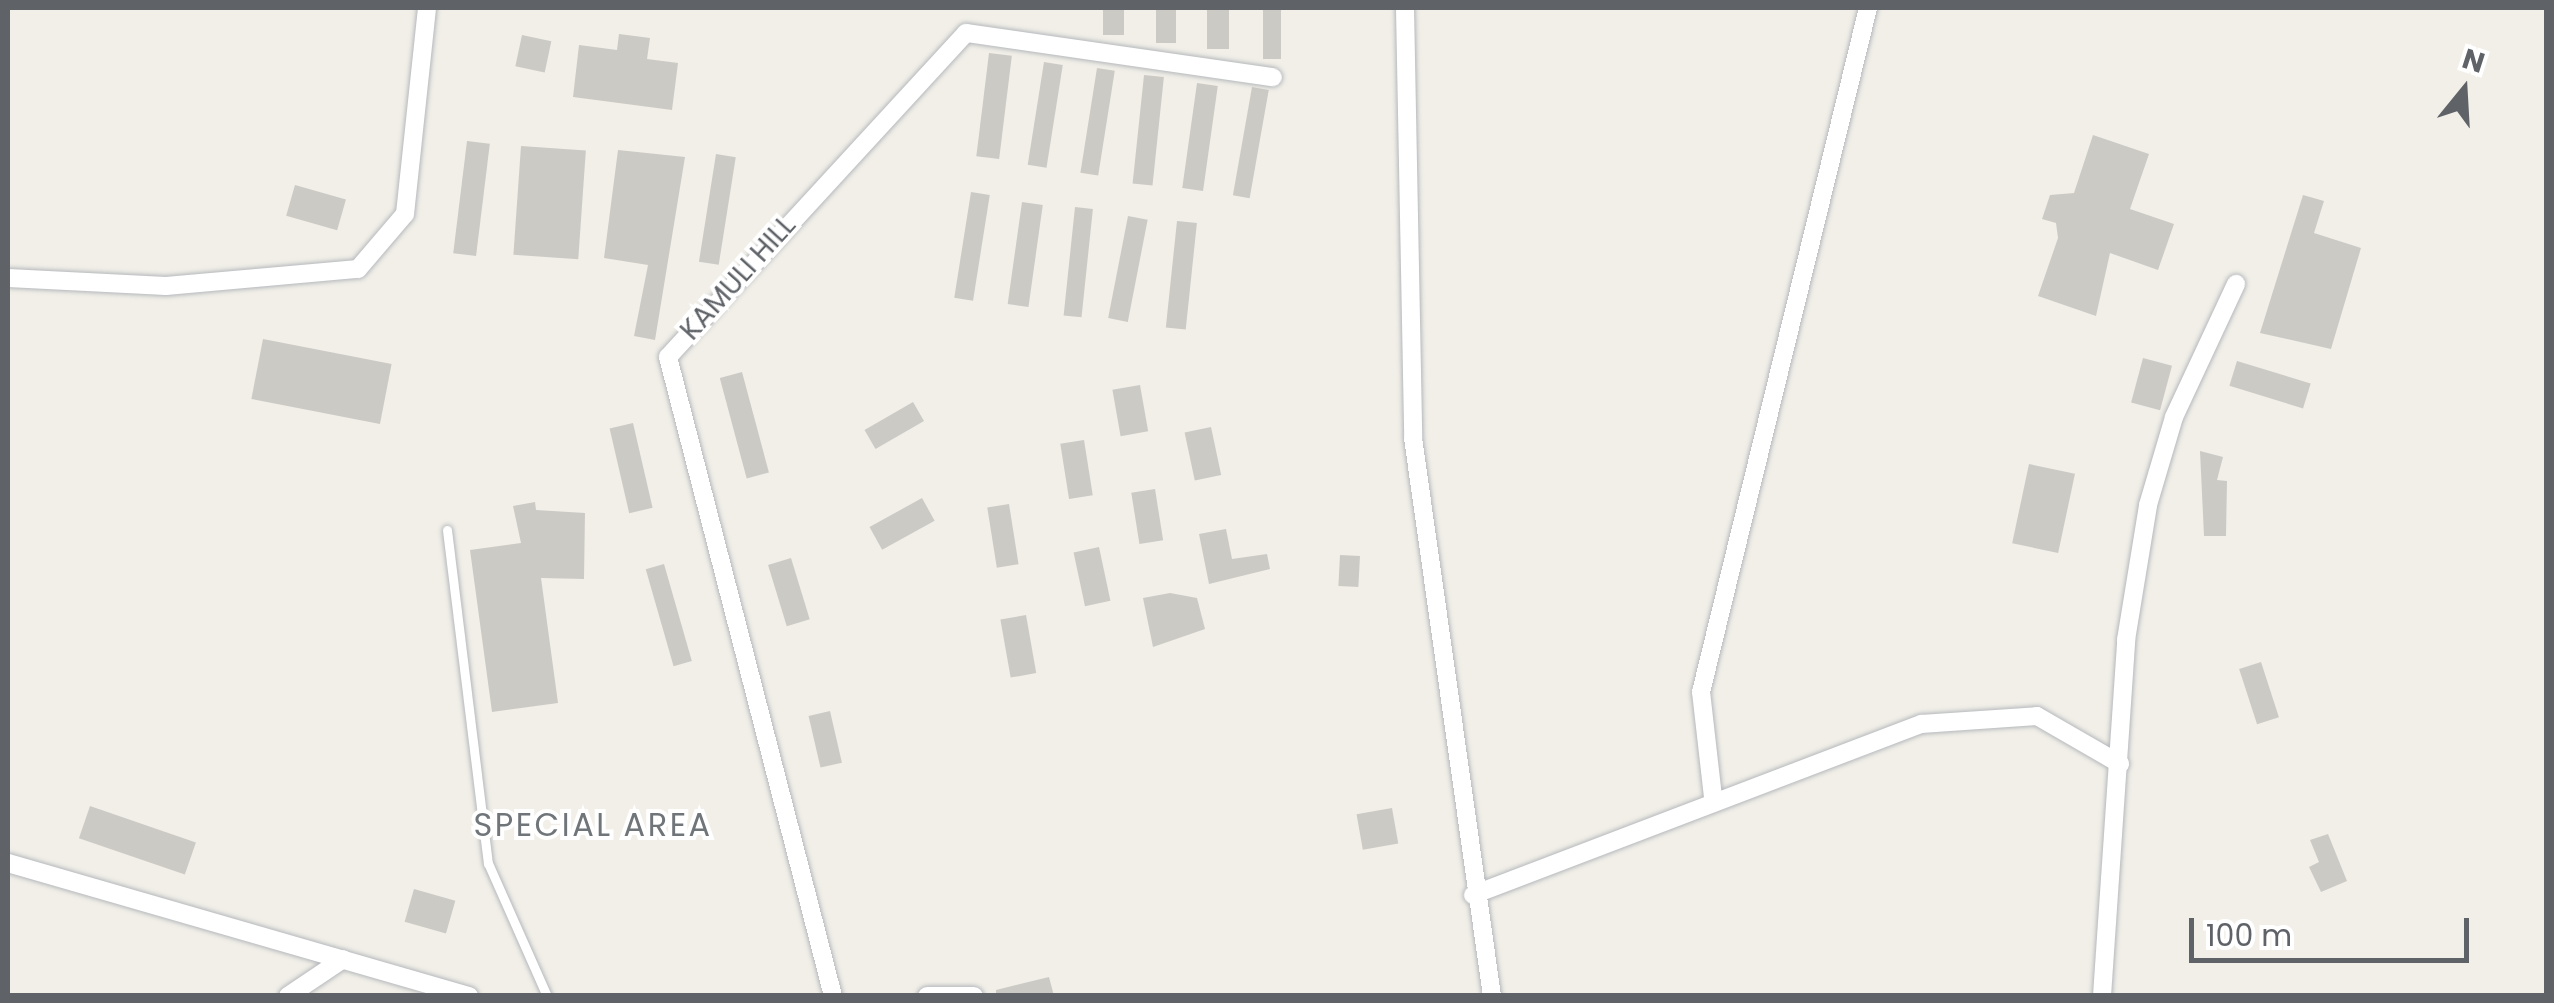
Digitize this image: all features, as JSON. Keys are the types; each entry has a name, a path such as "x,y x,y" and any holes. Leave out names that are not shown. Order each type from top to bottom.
{"street":[{"path":"8,278 166,286 358,269 405,214 428,8"},
{"path":"1405,8 1413,438 1472,895 1492,996"},
{"path":"1713,798 1701,692 1868,8"},
{"name":"KAMULI HILL","path":"833,996 668,358 966,34 1273,77"},
{"path":"2102,996 2126,640 2148,505 2174,417 2236,284"},
{"path":"1472,895 1876,737 1995,718 2037,716 2120,764"},
{"path":"8,863 469,996"},
{"path":"288,996 343,959"},
{"path":"928,996 974,996"}],"lane":[{"path":"446,530 488,863 546,996"}],"building":[{"path":"1103,8 1124,8 1124,35 1103,35"},
{"path":"1156,8 1176,8 1176,43 1156,43"},
{"path":"1207,8 1229,8 1229,49 1207,49"},
{"path":"1263,8 1281,8 1281,59 1263,59"},
{"path":"619,34 650,38 647,59 678,63 672,110 573,97 579,45 617,50"},
{"path":"522,35 551,41 545,73 515,66"},
{"path":"989,53 1012,56 999,159 976,156"},
{"path":"1044,62 1063,65 1046,168 1028,165"},
{"path":"1097,68 1115,71 1098,176 1080,173"},
{"path":"1144,75 1164,77 1152,185 1133,183"},
{"path":"1197,83 1218,86 1203,191 1182,188"},
{"path":"1252,87 1269,90 1250,198 1233,195"},
{"path":"2093,135 2149,154 2130,209 2174,224 2158,270 2110,253 2096,316 2038,296 2058,238 2056,223 2042,219 2050,195 2074,193"},
{"path":"467,141 490,144 476,256 453,253"},
{"path":"521,146 586,151 578,259 513,255"},
{"path":"618,150 685,157 655,340 634,336 648,265 604,258"},
{"path":"716,154 736,157 719,265 699,262"},
{"path":"295,185 346,200 337,230 286,216"},
{"path":"971,192 990,195 973,301 954,298"},
{"path":"2303,195 2324,201 2314,233 2361,248 2331,349 2260,333"},
{"path":"1022,202 1043,205 1028,307 1008,304"},
{"path":"1075,207 1093,209 1082,317 1064,315"},
{"path":"1128,216 1148,220 1128,322 1108,318"},
{"path":"1177,221 1197,223 1186,330 1166,327"},
{"path":"263,339 392,364 380,424 251,399"},
{"path":"2143,358 2172,366 2160,410 2131,402"},
{"path":"2237,361 2311,384 2303,408 2229,386"},
{"path":"742,372 769,472 747,478 720,378"},
{"path":"1140,385 1148,431 1121,436 1112,390"},
{"path":"913,402 924,421 876,449 865,430"},
{"path":"633,423 653,508 629,513 610,428"},
{"path":"1211,427 1221,475 1195,481 1185,433"},
{"path":"1084,440 1093,495 1069,499 1060,444"},
{"path":"2200,451 2223,457 2217,480 2227,481 2226,536 2204,536"},
{"path":"2029,464 2075,474 2058,553 2012,543"},
{"path":"1155,489 1163,540 1139,544 1131,493"},
{"path":"922,498 935,521 882,550 870,527"},
{"path":"535,502 536,510 585,513 584,579 541,578 558,703 492,712 470,550 521,543 513,506"},
{"path":"1009,504 1019,564 997,568 987,507"},
{"path":"1226,529 1232,559 1267,554 1270,569 1209,584 1199,534"},
{"path":"1099,547 1110,601 1085,606 1074,552"},
{"path":"1340,555 1360,556 1358,587 1338,586"},
{"path":"791,558 810,619 787,626 768,565"},
{"path":"664,564 692,661 674,666 646,569"},
{"path":"1170,593 1197,598 1205,629 1153,647 1143,598"},
{"path":"1026,615 1036,673 1011,678 1000,620"},
{"path":"2261,662 2279,717 2257,724 2239,669"},
{"path":"830,711 842,763 820,768 809,716"},
{"path":"90,806 196,842 185,875 79,838"},
{"path":"1392,808 1398,843 1363,850 1357,814"},
{"path":"2328,834 2347,881 2321,892 2309,867 2319,862 2310,840"},
{"path":"414,889 455,901 446,934 405,922"},
{"path":"1049,977 1054,996 996,996 996,990"}],"district":[{"name":"SPECIAL AREA","path":"593,825"}]}
